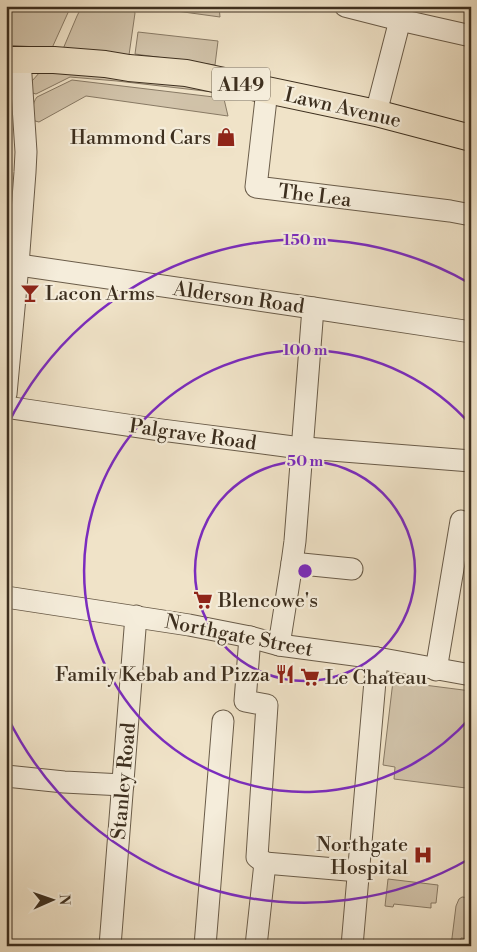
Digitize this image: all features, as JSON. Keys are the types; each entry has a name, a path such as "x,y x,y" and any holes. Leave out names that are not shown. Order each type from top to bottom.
{"main road":[{"name":"Lawn Avenue","path":"13,60 54,60 186,73 376,113 471,138"}],"street":[{"path":"345,6 471,36"},
{"path":"376,113 400,20"},
{"path":"6,394 12,264 26,152 13,60"},
{"name":"The Lea","path":"267,90 256,187 471,215"},
{"name":"Alderson Road","path":"12,264 471,332"},
{"path":"279,645 292,563 314,308"},
{"name":"Palgrave Road","path":"6,407 302,448 471,461"},
{"path":"436,670 462,521"},
{"path":"292,563 352,569"},
{"name":"Northgate Street","path":"6,597 136,616 250,637 279,645 377,658 471,675"},
{"name":"Stanley Road","path":"110,946 136,616"},
{"path":"250,637 245,702 267,705 258,857 265,863 359,871"},
{"path":"352,946 377,658"},
{"path":"205,946 222,721"},
{"path":"6,776 122,785"},
{"path":"256,946 265,863"}],"shaded area":[{"path":"6,6 71,6 52,48 6,45"},
{"path":"82,6 132,6 135,13 129,55 63,49"},
{"path":"168,6 219,6 220,17 169,10"},
{"path":"138,32 218,41 215,65 135,54"},
{"path":"40,72 184,83 222,93 70,77 36,94 29,92 32,81"},
{"path":"72,80 222,98 224,99 228,116 86,96 39,122 35,121 33,108 37,97"},
{"path":"393,681 471,691 471,750 466,788 394,779 395,767 383,765"},
{"path":"388,879 438,885 436,903 431,903 431,908 394,904 393,907 385,906"},
{"path":"462,897 471,898 471,939 461,938 460,946 451,946 456,906"}],"place":[{"name":"Hammond Cars","path":"226,137"},
{"name":"Lacon Arms","path":"30,293"},
{"name":"Blencowe's","path":"203,600"},
{"name":"Family Kebab and Pizza","path":"285,674"},
{"name":"Le Chateau","path":"310,677"},
{"name":"Northgate Hospital","path":"423,855"}]}
